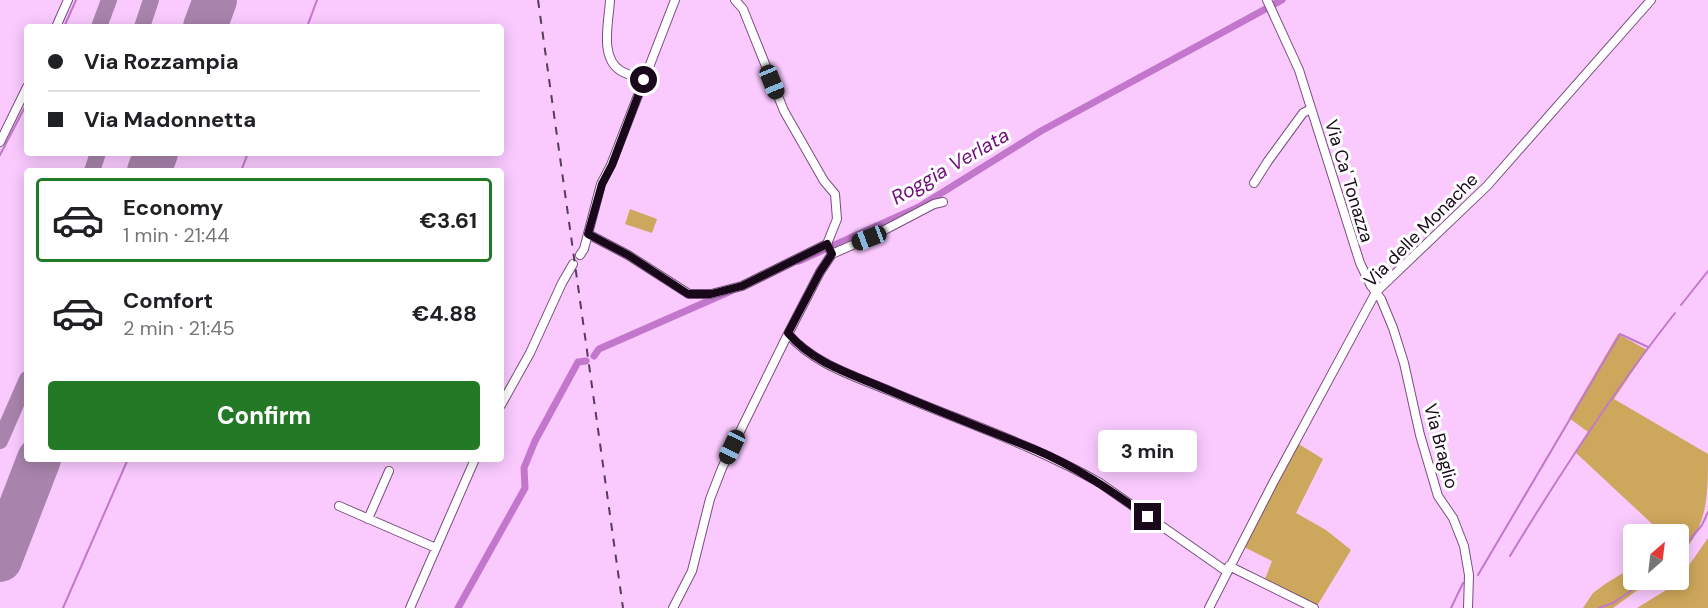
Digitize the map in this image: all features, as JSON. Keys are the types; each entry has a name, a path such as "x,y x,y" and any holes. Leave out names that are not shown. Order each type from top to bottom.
{"street":[{"path":"57,24 68,0"},
{"path":"610,0 608,50 611,62 620,70 644,80"},
{"path":"580,255 585,249 602,184 612,165 675,0"},
{"path":"673,608 692,571 710,499 722,468 820,272 837,219 835,194 824,181 789,120 743,9 735,0"},
{"name":"Via delle Monache","path":"1209,608 1228,568 1376,292 1487,186 1651,0"},
{"name":"Via Ca' Tonazza","path":"1269,4 1299,69 1360,263 1376,292"},
{"path":"0,142 24,93"},
{"name":"Via Ca' Tonazza","path":"1254,183 1303,113 1311,109"},
{"path":"588,234 628,255 688,294 711,294 742,286 829,249 873,236 934,204 943,202"},
{"path":"504,400 530,353 573,264"},
{"name":"Via Braglio","path":"1376,292 1381,299 1404,363 1420,435 1438,496 1453,519 1464,546 1469,575 1468,608"},
{"path":"788,333 797,345 822,362 1036,450 1083,474 1228,568 1314,608"},
{"path":"410,608 474,462"},
{"path":"368,519 389,471"},
{"path":"339,506 436,548"}],"shaded area":[{"path":"630,209 657,219 652,233 625,224"},
{"path":"1618,334 1647,350 1614,399 1708,454 1708,483 1704,510 1696,534 1689,546 1689,524 1652,524 1575,452 1588,432 1569,418"},
{"path":"1297,443 1323,459 1296,513 1326,530 1351,550 1317,606 1265,579 1272,561 1242,546"},
{"path":"1708,538 1708,608 1637,608 1666,590 1689,590 1689,565"},
{"path":"1623,573 1623,590 1638,590 1613,608 1583,608 1593,593"}],"waterway":[{"path":"65,24 76,0"},
{"path":"308,24 317,0"},
{"name":"Roggia Verlata","path":"799,261 919,207 1041,131 1282,0"},
{"path":"0,155 24,109"},
{"path":"242,168 247,156"},
{"path":"1681,305 1708,271"},
{"name":"Roggia Verlata","path":"594,356 599,349 731,291"},
{"path":"1510,556 1589,432 1675,313"},
{"path":"1478,575 1620,334 1648,347"},
{"name":"Roggia Verlata","path":"458,608 525,488 524,468 535,441 578,362 586,361"},
{"path":"63,608 127,462"},
{"path":"1689,541 1702,525 1708,512"},
{"path":"1451,608 1463,583"},
{"path":"1599,608 1613,603 1632,590"}],"taxiway":[{"path":"100,24 109,0"},
{"path":"143,24 151,0"},
{"path":"209,0 211,11"},
{"path":"93,168 97,156"},
{"path":"0,441 24,386"}],"runway":[{"path":"206,24 215,0"},
{"path":"150,168 155,156"},
{"path":"0,560 38,462"}],"railway":[{"path":"538,0 623,608"}],"route":[{"path":"644,80 612,165 602,184 588,234 628,255 688,294 711,294 742,286 827,244 832,254 788,333 797,345 822,362 1036,450 1100,483 1148,517"}]}
